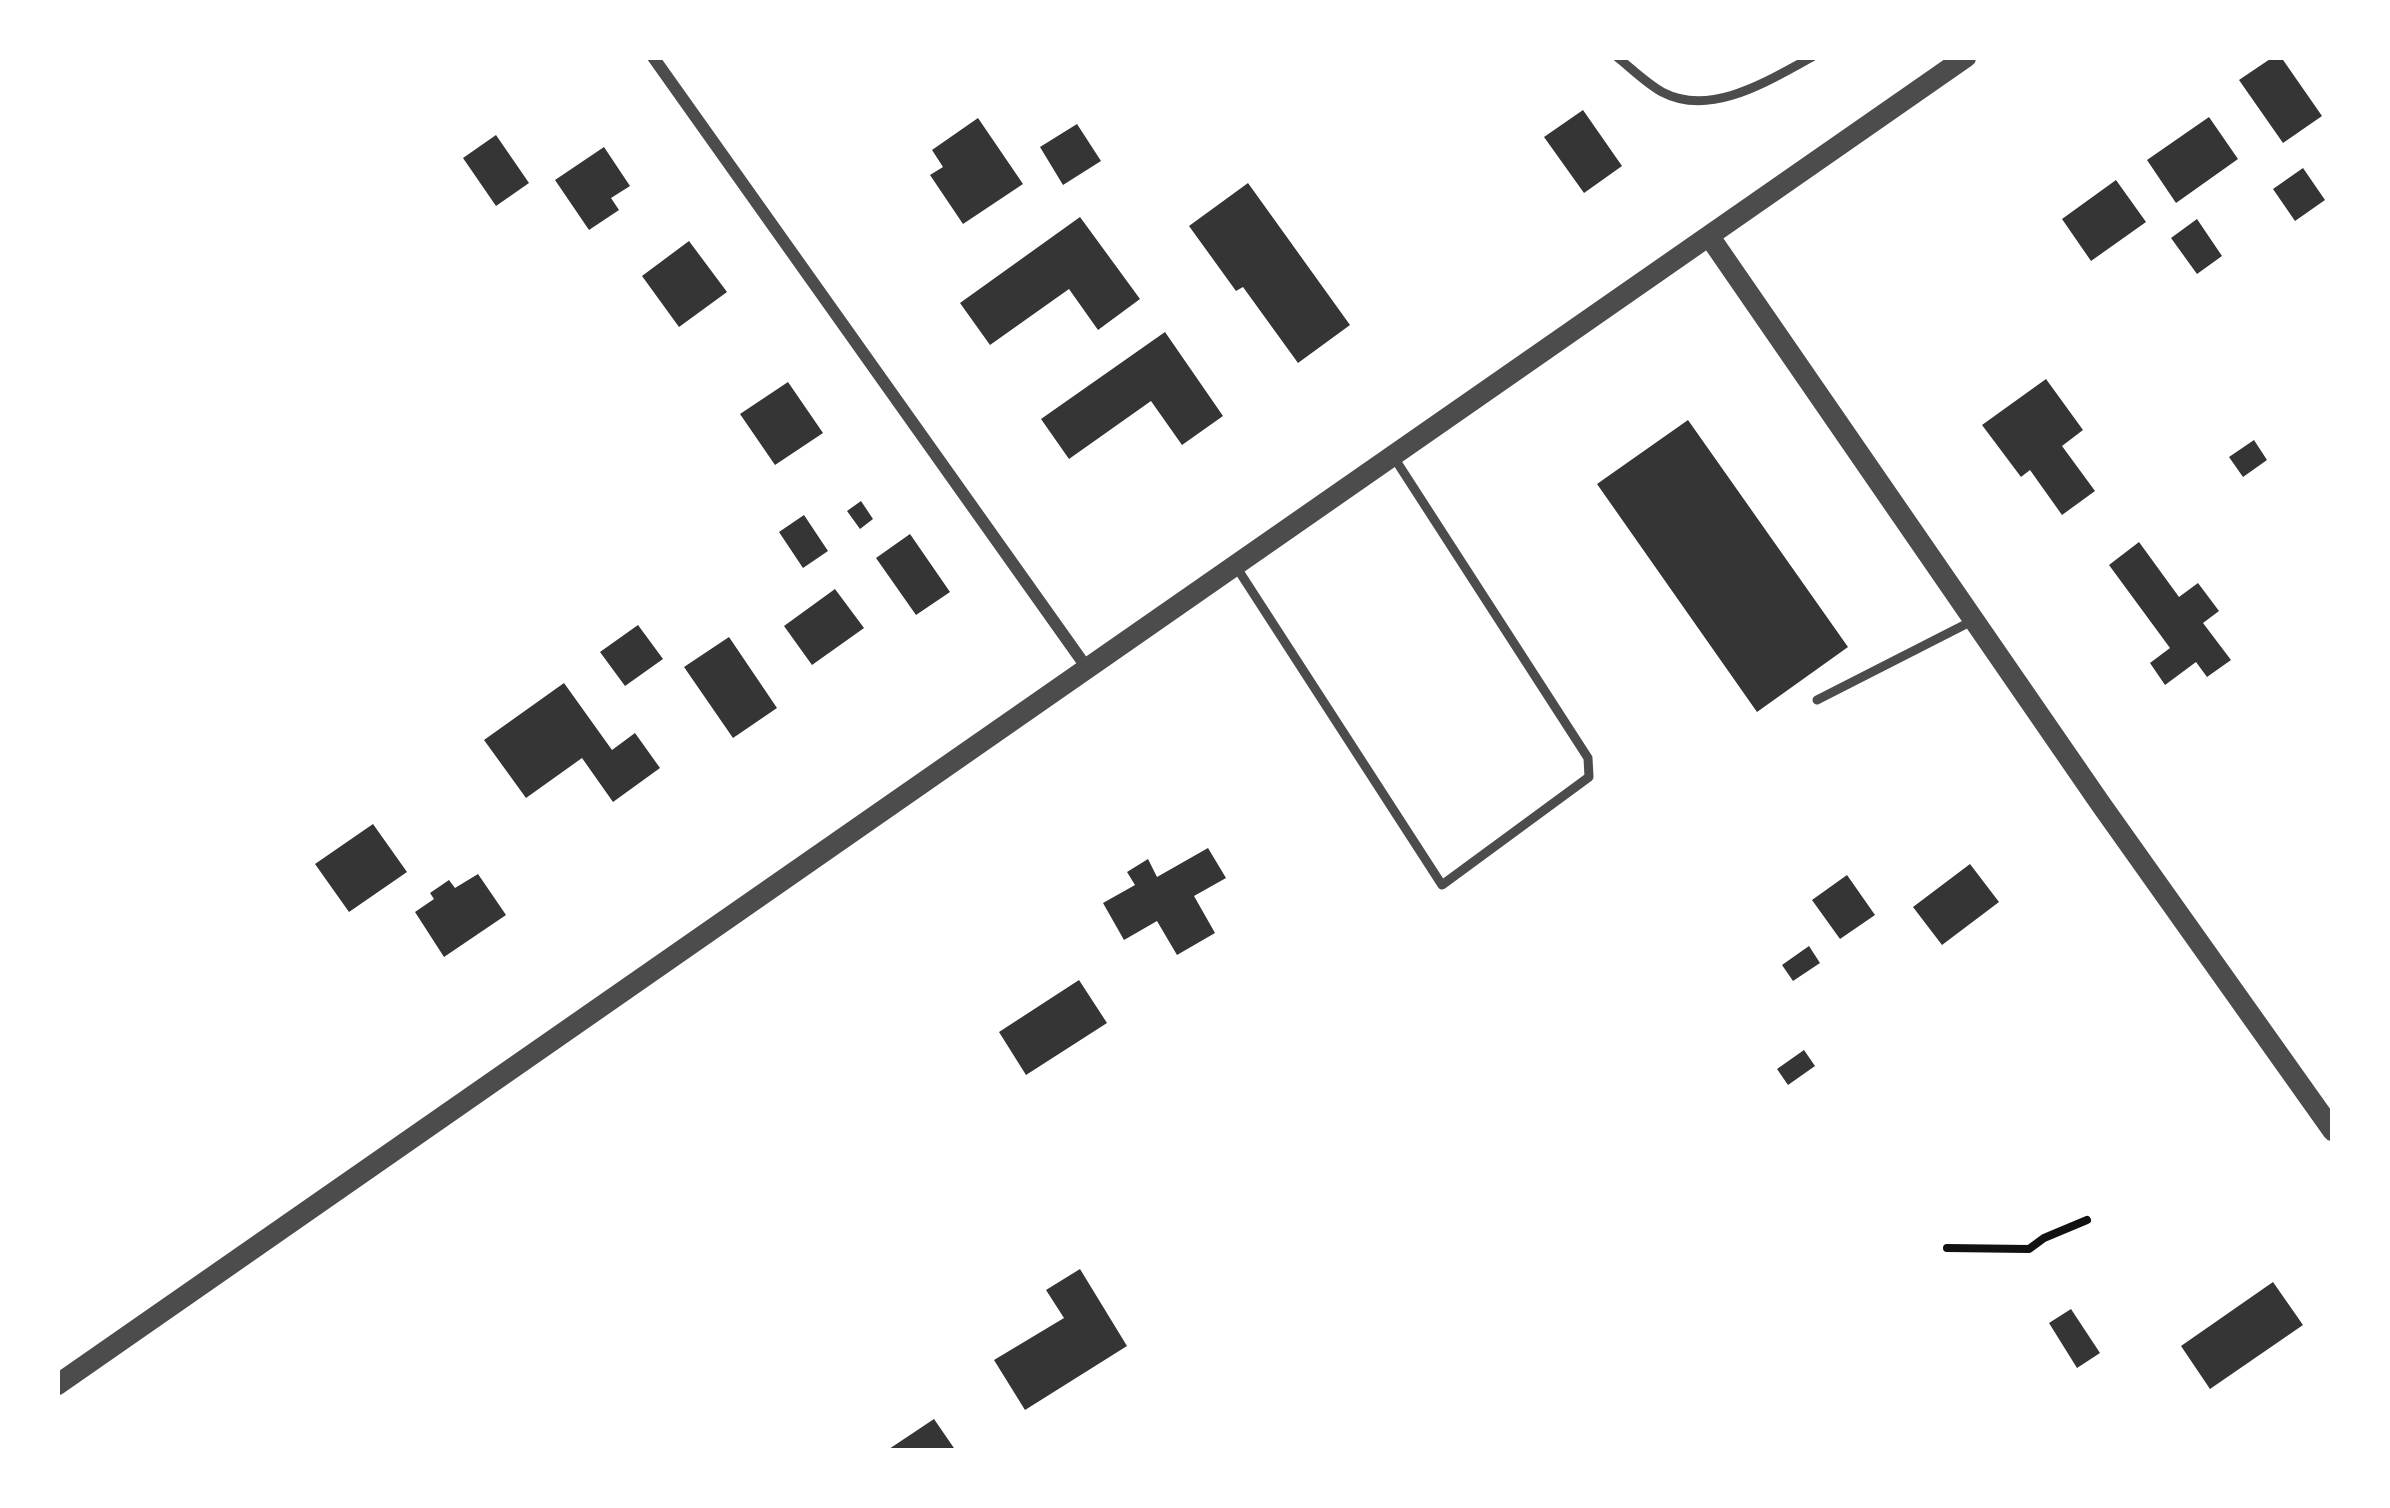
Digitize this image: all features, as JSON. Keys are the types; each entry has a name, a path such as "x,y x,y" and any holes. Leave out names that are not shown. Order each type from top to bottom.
{"street":[{"path":"653,57 1087,668"},
{"path":"57,1385 1966,57"},
{"path":"1709,236 2333,1131"}],"lane":[{"path":"1617,57 1664,93 1703,101 1750,90 1812,57"},
{"path":"1235,565 1442,885 1589,777 1588,758 1393,456"},
{"path":"1816,700 1974,620"}],"path":[{"path":"1947,1248 2030,1249 2086,1220"}],"building":[{"path":"2273,57 2281,57 2322,116 2283,143 2239,80"},
{"path":"1583,110 1622,166 1584,193 1544,137"},
{"path":"2209,117 2238,159 2176,203 2147,160"},
{"path":"978,118 1023,184 963,224 930,175 943,167 932,150"},
{"path":"1077,124 1101,161 1063,185 1040,147"},
{"path":"496,135 529,183 496,206 463,158"},
{"path":"604,147 630,186 611,198 619,210 589,230 555,180"},
{"path":"2303,168 2325,200 2295,221 2273,189"},
{"path":"2116,180 2146,222 2091,261 2062,219"},
{"path":"1248,183 1350,325 1298,363 1243,287 1236,291 1189,226"},
{"path":"1080,217 1140,299 1098,330 1069,289 990,345 960,303"},
{"path":"2197,219 2222,256 2197,274 2171,238"},
{"path":"689,241 727,292 679,327 642,276"},
{"path":"1165,332 1223,416 1182,445 1151,401 1069,459 1041,419"},
{"path":"2046,379 2083,430 2062,446 2095,491 2062,515 2030,470 2021,477 1982,425"},
{"path":"788,382 823,433 775,465 740,414"},
{"path":"1688,420 1848,647 1757,712 1597,484"},
{"path":"2254,440 2267,460 2243,477 2229,457"},
{"path":"861,501 873,519 860,529 847,511"},
{"path":"804,515 828,551 803,568 779,532"},
{"path":"910,534 950,592 916,615 876,558"},
{"path":"2139,542 2179,597 2198,583 2219,611 2203,623 2231,660 2207,677 2196,662 2165,685 2150,663 2170,648 2109,565"},
{"path":"835,589 864,628 812,665 784,626"},
{"path":"638,625 663,659 625,686 600,652"},
{"path":"729,637 777,708 733,738 684,667"},
{"path":"564,683 612,750 635,733 660,768 613,802 582,758 526,798 484,740"},
{"path":"373,824 407,872 349,912 315,864"},
{"path":"1208,848 1226,878 1194,896 1215,933 1177,955 1157,921 1124,940 1103,903 1135,885 1127,872 1148,859 1157,877"},
{"path":"1970,864 1999,902 1942,945 1913,907"},
{"path":"478,874 506,915 444,957 415,912 449,880 455,888"},
{"path":"1847,875 1875,915 1840,939 1812,900"},
{"path":"1809,946 1820,963 1793,981 1782,965"},
{"path":"1079,980 1107,1023 1026,1075 999,1032"},
{"path":"1804,1050 1815,1066 1788,1085 1777,1069"},
{"path":"1080,1269 1127,1346 1025,1410 994,1360 1064,1318 1046,1290"},
{"path":"2273,1282 2303,1325 2210,1389 2181,1346"},
{"path":"2071,1309 2100,1353 2077,1368 2049,1323"},
{"path":"934,1419 956,1451 886,1451"}]}
